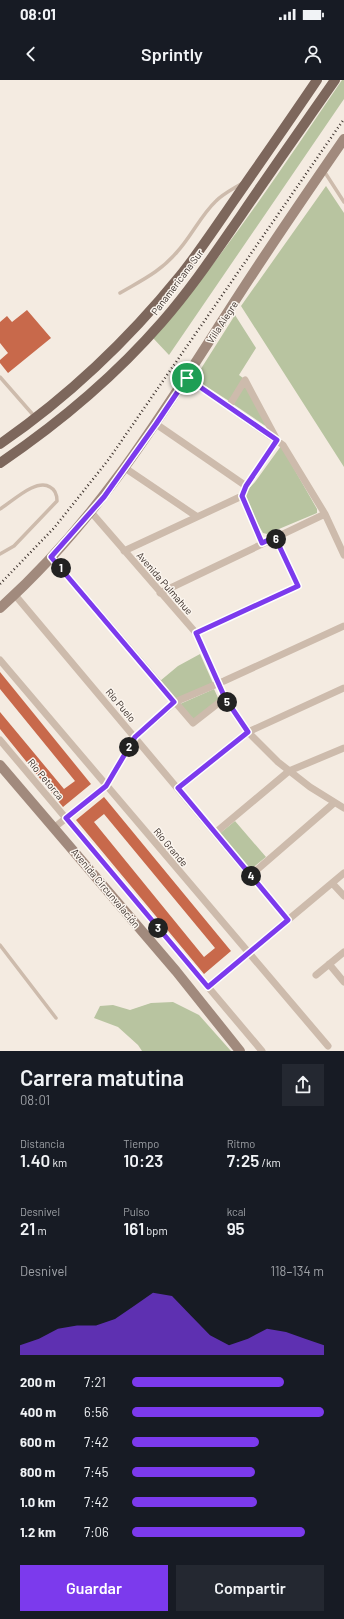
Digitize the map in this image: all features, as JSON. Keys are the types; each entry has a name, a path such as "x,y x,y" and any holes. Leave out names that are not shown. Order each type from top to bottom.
{"main road":[{"name":"Panamericana Sur","path":"0,444 36,418 87,375 146,316 181,274 248,181 317,80"},
{"name":"Panamericana Sur","path":"0,463 47,429 88,395 130,356 162,322 196,279 335,80"},
{"name":"Villa Alegre","path":"0,608 15,595 51,557 91,512 125,468 187,378 226,314 344,139"},
{"name":"Avenida Circunvalación","path":"0,764 176,971 240,1051"}],"street":[{"path":"187,378 277,440 287,450 325,514 344,555"},
{"path":"229,406 245,380 277,440"},
{"path":"156,424 246,486"},
{"path":"124,551 196,516 242,496 246,486 277,440"},
{"path":"125,468 196,516"},
{"path":"242,496 262,543"},
{"name":"Avenida Pulmahue","path":"91,512 196,633 225,698 248,732 267,753 289,771 334,803 344,808"},
{"path":"160,593 325,514"},
{"path":"196,633 298,586 275,537"},
{"path":"51,557 193,723 225,698"},
{"name":"Río Puelo","path":"15,595 288,920"},
{"path":"54,827 106,786 135,737 174,702 218,684 344,626"},
{"name":"Río Grande","path":"0,660 248,954 328,1046"},
{"path":"178,788 248,732 344,688"},
{"name":"Río Petorca","path":"0,740 262,1051"},
{"path":"216,833 289,771 344,748"},
{"path":"251,875 334,803"},
{"path":"208,987 344,873"},
{"path":"332,883 344,896"},
{"path":"316,975 344,952"},
{"path":"329,964 344,982"}],"lane":[{"path":"322,170 344,202"},
{"path":"120,294 160,270 184,244 216,201 248,181"},
{"path":"0,378 36,418"},
{"path":"0,509 36,485 48,485 57,496 57,500 14,546 0,554"},
{"path":"0,946 56,1018"}],"green space":[{"path":"342,80 344,80 344,99 169,355 153,338 179,308 228,244"},
{"path":"326,186 344,213 344,467 241,306"},
{"path":"235,315 256,348 239,375 243,378 229,401 201,383 197,375"},
{"path":"245,382 270,429 233,404"},
{"path":"281,446 317,509 317,513 267,534 263,533 242,496 255,482"},
{"path":"200,654 213,683 175,699 160,681 178,666"},
{"path":"214,689 219,700 194,721 180,704"},
{"path":"235,821 266,857 250,870 219,834"},
{"path":"173,1002 199,1015 231,1051 142,1051 138,1045 118,1027 94,1018 100,1006 113,1005 130,1010 151,1003"}],"building":[{"path":"27,310 51,338 8,373 0,363 0,360 8,353 0,343 0,322 7,316 12,322"},
{"path":"0,672 91,784 63,807 0,729 0,712 64,789 75,781 0,689"},
{"path":"104,797 231,951 204,974 76,820","holes":["104,814 215,948 204,957 94,822"]}],"railway":[{"path":"0,584 54,528 109,459 344,119"}],"route":[{"path":"187,378 277,440 246,486 242,496 262,543 275,537 298,586 196,633 225,698 239,721 248,732 178,788 288,920 208,987 66,818 106,786 135,737 174,702 51,557 104,497 187,378"}]}
